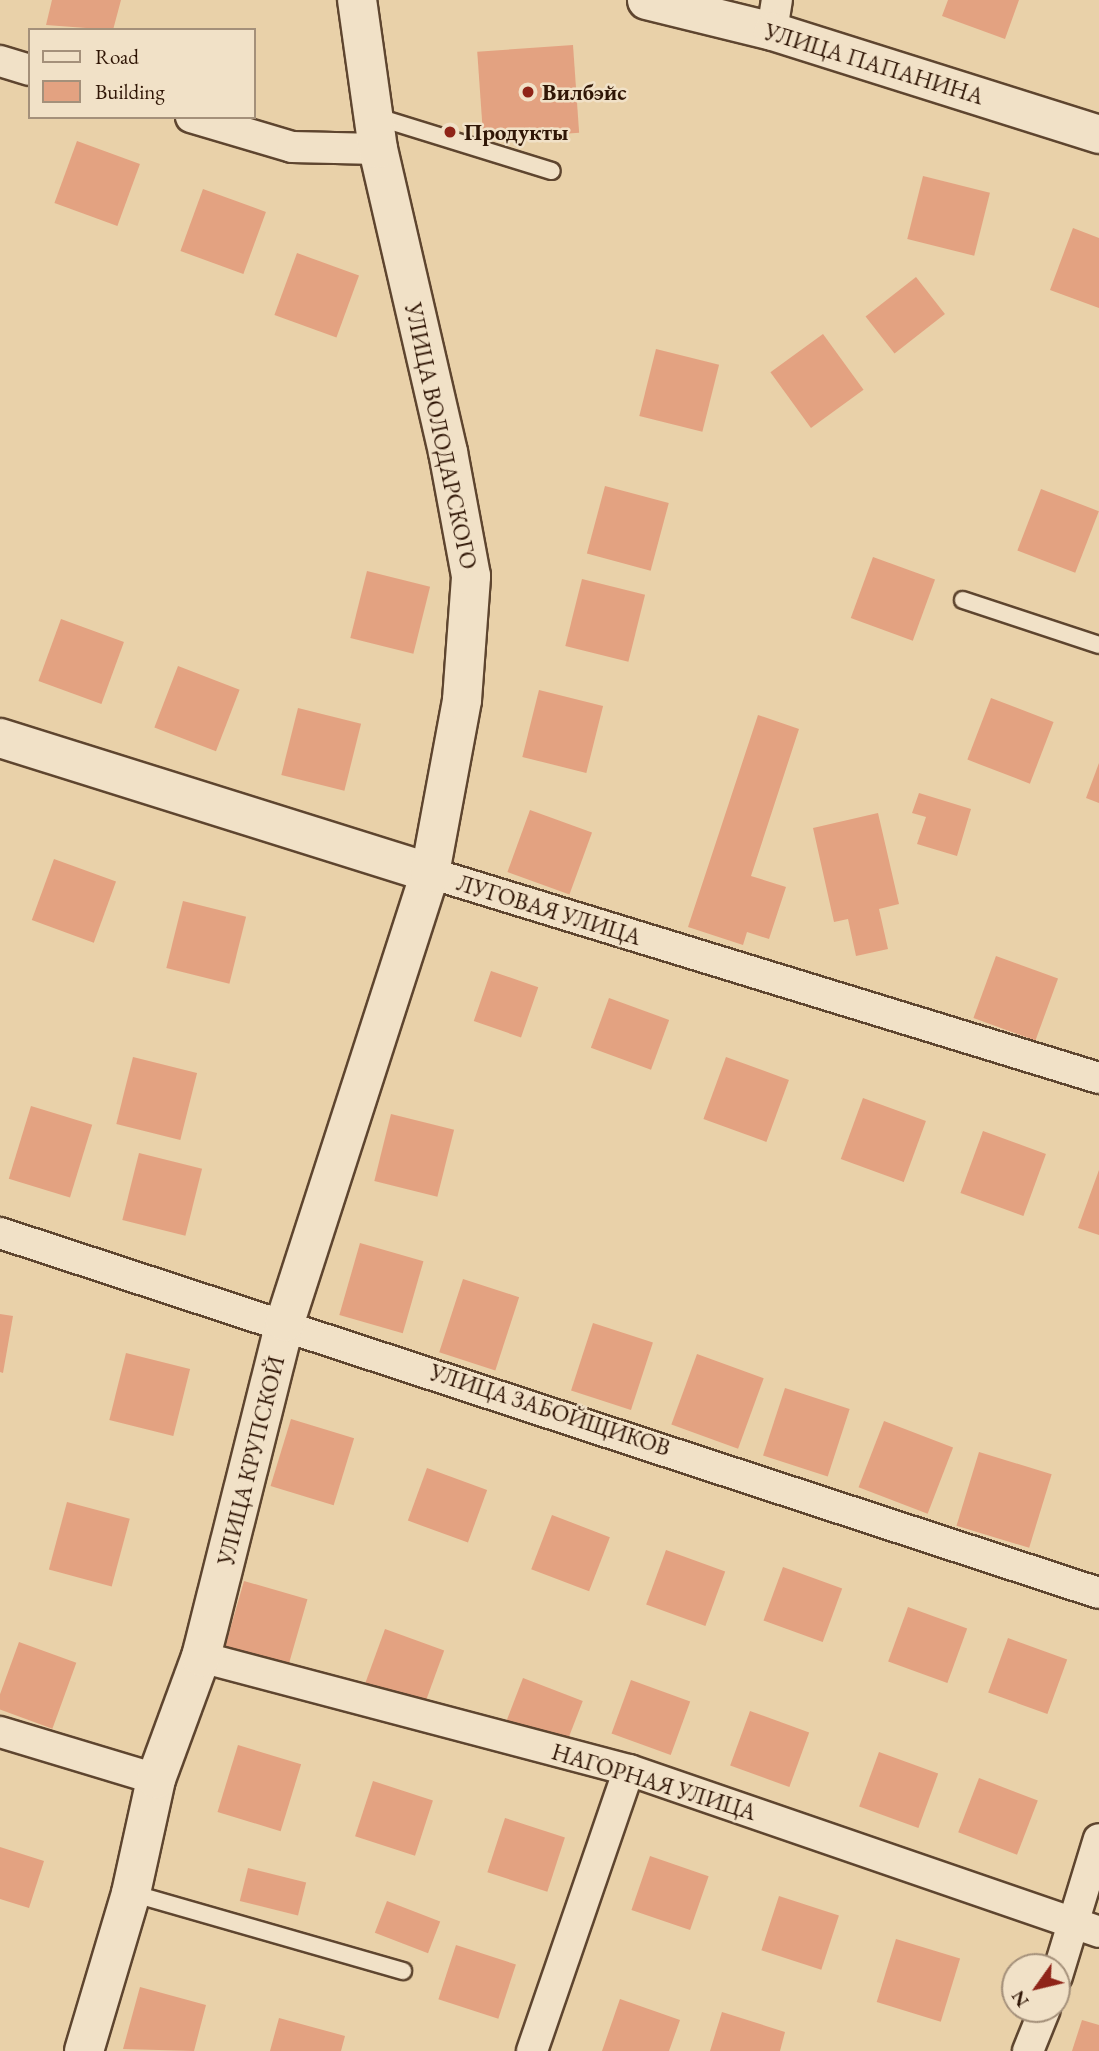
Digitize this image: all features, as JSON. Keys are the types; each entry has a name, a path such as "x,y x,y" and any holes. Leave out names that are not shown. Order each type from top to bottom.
{"main road":[{"name":"УЛИЦА ВОЛОДАРСКОГО","path":"357,0 376,132 448,452 471,576 462,700 430,873"},
{"name":"ЛУГОВАЯ УЛИЦА","path":"0,738 430,873"},
{"name":"УЛИЦА КРУПСКОЙ","path":"84,2051 131,1894 156,1779 201,1657 285,1322 430,873"}],"street":[{"name":"УЛИЦА ПАПАНИНА","path":"646,0 775,15 1099,134"},
{"path":"0,61 28,69"},
{"path":"198,119 292,147 376,132"},
{"name":"ЛУГОВАЯ УЛИЦА","path":"430,873 1099,1079"},
{"name":"УЛИЦА ЗАБОЙЩИКОВ","path":"0,1233 285,1322 1099,1593"},
{"name":"НАГОРНАЯ УЛИЦА","path":"201,1657 629,1770 1088,1929"},
{"path":"0,1732 156,1779"},
{"path":"532,2051 629,1770"},
{"path":"1071,1955 1088,1929 1099,1839"},
{"path":"1028,2051 1039,2023"}],"lane":[{"path":"376,132 552,172"},
{"path":"963,600 1099,645"},
{"path":"131,1894 403,1972"}],"building":[{"path":"52,0 121,0 114,28 46,25"},
{"path":"948,0 1019,0 1005,39 942,16"},
{"name":"Вилбэйс","path":"573,45 579,133 483,139 477,52"},
{"path":"77,141 140,164 117,226 54,203"},
{"path":"923,176 990,193 974,256 907,239"},
{"path":"203,189 266,212 243,274 180,251"},
{"path":"1073,228 1099,238 1099,308 1050,290"},
{"path":"297,253 359,276 336,338 274,315"},
{"path":"916,277 945,314 895,353 866,316"},
{"path":"823,334 864,390 811,428 770,372"},
{"path":"656,349 719,365 702,432 639,416"},
{"path":"605,486 669,503 651,571 587,554"},
{"path":"1041,489 1099,511 1075,573 1017,551"},
{"path":"873,557 935,580 913,641 851,618"},
{"path":"367,571 430,587 413,654 350,638"},
{"path":"582,579 645,595 628,662 565,646"},
{"path":"61,619 124,642 101,704 38,681"},
{"path":"178,666 240,690 216,751 154,728"},
{"path":"539,690 603,706 586,773 522,757"},
{"path":"991,698 1054,722 1030,784 967,760"},
{"path":"298,708 361,724 344,791 281,775"},
{"path":"758,715 799,729 751,876 786,887 769,939 747,932 743,945 688,927"},
{"path":"1099,763 1099,803 1086,798"},
{"path":"919,793 971,809 957,856 917,844 926,817 912,813"},
{"path":"530,810 592,833 569,895 507,872"},
{"path":"878,813 899,904 879,909 888,949 856,956 848,919 834,922 813,828"},
{"path":"54,859 116,882 94,943 32,920"},
{"path":"183,901 246,917 229,984 166,968"},
{"path":"996,956 1058,979 1035,1041 973,1018"},
{"path":"491,971 538,987 521,1037 474,1021"},
{"path":"609,998 669,1020 651,1070 591,1048"},
{"path":"133,1057 197,1073 180,1140 116,1124"},
{"path":"726,1057 789,1080 766,1142 703,1119"},
{"path":"863,1098 926,1121 904,1182 841,1159"},
{"path":"31,1106 92,1125 70,1197 9,1179"},
{"path":"391,1114 454,1130 437,1197 374,1181"},
{"path":"983,1131 1046,1154 1023,1216 960,1193"},
{"path":"139,1153 202,1169 185,1236 122,1220"},
{"path":"1099,1170 1099,1235 1078,1228"},
{"path":"360,1243 423,1261 403,1333 339,1315"},
{"path":"463,1279 519,1297 495,1370 439,1352"},
{"path":"0,1314 13,1316 3,1373 0,1372"},
{"path":"593,1323 653,1342 631,1410 571,1391"},
{"path":"126,1353 190,1369 173,1436 109,1420"},
{"path":"697,1354 764,1378 738,1449 671,1424"},
{"path":"785,1388 850,1409 828,1477 763,1456"},
{"path":"291,1419 354,1438 334,1505 271,1486"},
{"path":"884,1421 953,1448 928,1514 859,1487"},
{"path":"979,1452 1052,1474 1029,1548 956,1526"},
{"path":"427,1468 487,1490 468,1543 408,1521"},
{"path":"67,1502 130,1519 112,1586 49,1570"},
{"path":"552,1515 610,1537 589,1591 531,1569"},
{"path":"666,1550 725,1572 705,1626 646,1605"},
{"path":"783,1567 842,1589 823,1642 764,1621"},
{"path":"244,1581 307,1599 288,1666 225,1647"},
{"path":"908,1607 967,1629 947,1683 888,1662"},
{"path":"385,1629 444,1651 424,1705 365,1684"},
{"path":"1008,1638 1067,1660 1047,1714 988,1693"},
{"path":"19,1642 76,1663 52,1729 0,1710 0,1694"},
{"path":"523,1678 583,1701 562,1755 502,1732"},
{"path":"631,1680 690,1702 671,1755 612,1734"},
{"path":"750,1711 809,1733 789,1787 730,1766"},
{"path":"238,1745 301,1764 281,1831 218,1812"},
{"path":"879,1752 938,1774 918,1828 859,1807"},
{"path":"979,1778 1038,1801 1017,1855 958,1832"},
{"path":"373,1781 433,1800 415,1856 355,1836"},
{"path":"505,1818 565,1837 547,1892 487,1872"},
{"path":"0,1847 44,1861 29,1908 0,1899"},
{"path":"650,1856 709,1876 690,1930 631,1910"},
{"path":"248,1868 306,1883 298,1916 240,1901"},
{"path":"779,1896 839,1915 821,1970 761,1950"},
{"path":"387,1901 440,1921 428,1953 375,1933"},
{"path":"896,1939 960,1959 941,2022 877,2002"},
{"path":"456,1945 516,1964 498,2019 438,1999"},
{"path":"140,1987 206,2005 194,2051 123,2049"},
{"path":"620,1999 680,2020 669,2051 602,2051"},
{"path":"722,2012 785,2032 780,2051 710,2051"},
{"path":"279,2018 345,2036 341,2051 270,2051"},
{"path":"1082,2020 1099,2025 1099,2051 1072,2051"}],"place":[{"name":"Вилбэйс","path":"528,92"},
{"name":"Продукты","path":"450,132"}]}
